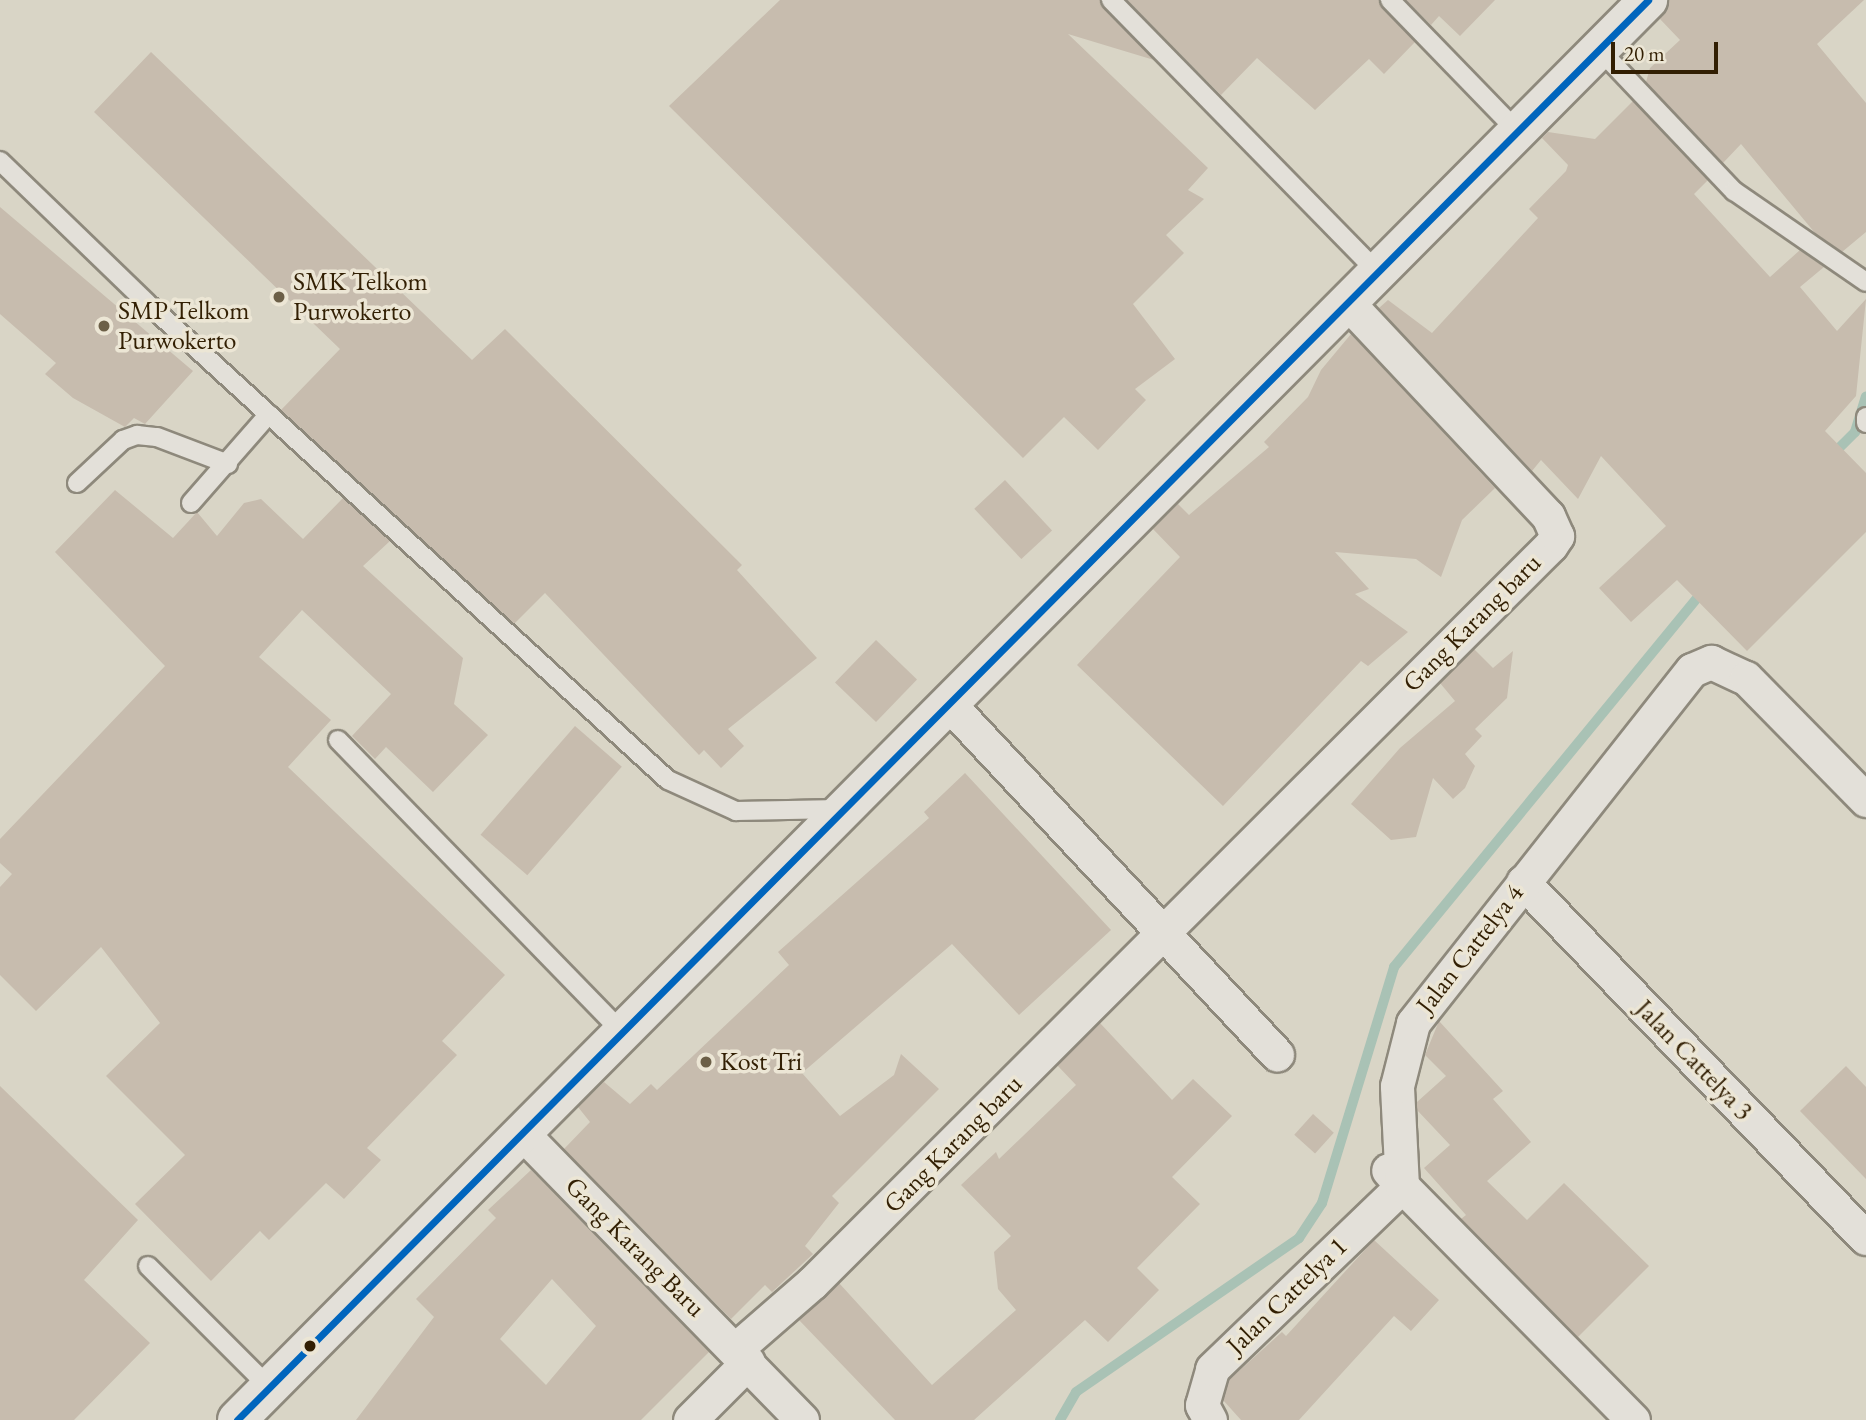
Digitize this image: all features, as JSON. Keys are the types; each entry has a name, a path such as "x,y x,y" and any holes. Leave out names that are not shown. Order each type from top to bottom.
{"street":[{"path":"237,1420 1648,0"},
{"name":"Gang Karang baru","path":"742,1356 812,1283 1165,934 1556,536 1548,516 1348,303"},
{"name":"Jalan Cattelya 4","path":"1395,1178 1397,1086 1413,1023 1692,670 1711,662 1746,678 1866,800"},
{"path":"949,704 1277,1055"},
{"name":"Jalan Cattelya 3","path":"1523,883 1866,1238"},
{"name":"Gang Karang Baru","path":"522,1133 802,1420"},
{"path":"1395,1178 1633,1420"},
{"name":"Jalan Cattelya 1","path":"1210,1420 1202,1405 1212,1369 1395,1178"},
{"path":"690,1420 742,1356"}],"lane":[{"path":"1111,0 1378,273"},
{"path":"1390,0 1518,132"},
{"path":"1600,50 1734,191 1866,282"},
{"path":"0,161 269,414 668,780 736,811 844,809"},
{"path":"191,503 228,464 269,414"},
{"path":"1866,417 1866,423"},
{"path":"77,483 124,440 136,435 157,436 228,464"},
{"path":"338,740 622,1032"},
{"path":"148,1266 270,1387"}],"building":[{"path":"780,0 1100,0 1154,60 1068,34 1208,168 1188,190 1204,199 1166,235 1184,253 1133,304 1175,359 1135,389 1146,400 1098,450 1064,417 1023,458 669,106"},
{"path":"1127,0 1379,0 1415,42 1384,74 1369,59 1315,110 1257,58 1221,95"},
{"path":"1406,0 1495,0 1460,36 1439,16 1431,25"},
{"path":"1669,0 1864,0 1817,44 1866,103 1866,232 1842,252 1815,233 1741,144 1723,163 1646,82 1650,68 1680,40 1660,19"},
{"path":"151,52 472,360 505,329 742,565 737,570 817,658 728,729 744,746 721,768 704,750 699,755 545,593 514,624 281,410 340,349 94,112"},
{"path":"1633,101 1708,180 1694,194 1770,277 1800,250 1824,267 1800,287 1837,331 1866,299 1856,396 1825,431 1866,473 1866,532 1747,651 1677,580 1631,622 1599,588 1666,526 1601,456 1578,499 1541,460 1532,471 1379,308 1388,300 1432,333 1538,218 1529,209 1566,171 1568,165 1542,138 1548,132 1595,139"},
{"path":"0,207 193,371 145,424 134,418 125,427 73,398 45,374 56,363 0,314"},
{"path":"1351,334 1495,488 1462,520 1441,577 1416,559 1335,552 1369,589 1355,594 1408,632 1368,666 1361,661 1223,806 1077,665 1180,557 1153,529 1178,504 1189,515 1269,447 1264,442 1308,397 1321,370"},
{"path":"1005,480 1052,530 1021,559 974,509"},
{"path":"115,490 173,538 197,512 217,536 244,503 261,499 303,539 343,498 390,541 363,566 463,658 454,704 488,735 433,792 386,747 375,759 352,736 391,694 302,610 259,657 331,720 288,767 505,975 442,1041 457,1055 367,1148 381,1160 344,1199 326,1183 269,1240 260,1231 211,1281 135,1204 185,1155 106,1076 160,1023 101,947 36,1011 0,975 0,887 12,874 0,863 0,839 165,666 55,552"},
{"path":"876,640 917,680 876,722 835,682"},
{"path":"1474,649 1493,668 1513,651 1507,698 1475,729 1482,736 1465,754 1475,766 1465,788 1453,799 1433,778 1416,837 1391,840 1351,804 1400,748 1455,701 1440,683"},
{"path":"575,726 622,767 527,875 481,835"},
{"path":"965,773 1111,930 1019,1015 952,944 802,1073 840,1116 894,1075 901,1054 939,1089 832,1196 839,1203 805,1246 813,1254 772,1292 765,1285 731,1319 564,1149 590,1122 578,1107 604,1082 630,1104 651,1084 657,1090 789,965 778,952 929,818 924,812"},
{"path":"1439,1021 1503,1091 1493,1099 1531,1142 1487,1181 1527,1220 1564,1183 1649,1266 1578,1337 1461,1219 1466,1215 1424,1168 1450,1145 1417,1110 1417,1102 1446,1076 1425,1055"},
{"path":"1100,1023 1172,1100 1193,1079 1232,1116 1172,1177 1200,1204 1137,1268 1159,1290 1108,1342 1085,1320 974,1420 895,1420 799,1320 839,1283 932,1385 1016,1310 998,1289 994,1252 1011,1236 961,1185 996,1152 999,1159 1076,1085 1057,1065"},
{"path":"1846,1066 1866,1087 1866,1179 1800,1111"},
{"path":"0,1086 138,1220 84,1280 150,1343 74,1420 0,1420"},
{"path":"1313,1114 1334,1133 1315,1154 1294,1135"},
{"path":"531,1170 709,1352 641,1420 356,1420 434,1317 416,1299 496,1218 488,1210","holes":["552,1279 596,1326 546,1385 500,1339"]},
{"path":"1374,1240 1439,1300 1411,1331 1394,1316 1299,1420 1241,1420 1223,1400 1229,1380 1282,1332 1286,1336"}],"waterway":[{"path":"1832,455 1855,432 1866,397"},
{"path":"1060,1420 1076,1392 1299,1238 1322,1203 1394,967 1705,588"}],"transit line":[{"path":"237,1420 1648,0"}],"place":[{"name":"SMK Telkom Purwokerto","path":"279,297"},
{"name":"SMP Telkom Purwokerto","path":"104,326"},
{"name":"Kost Tri","path":"706,1062"}]}
